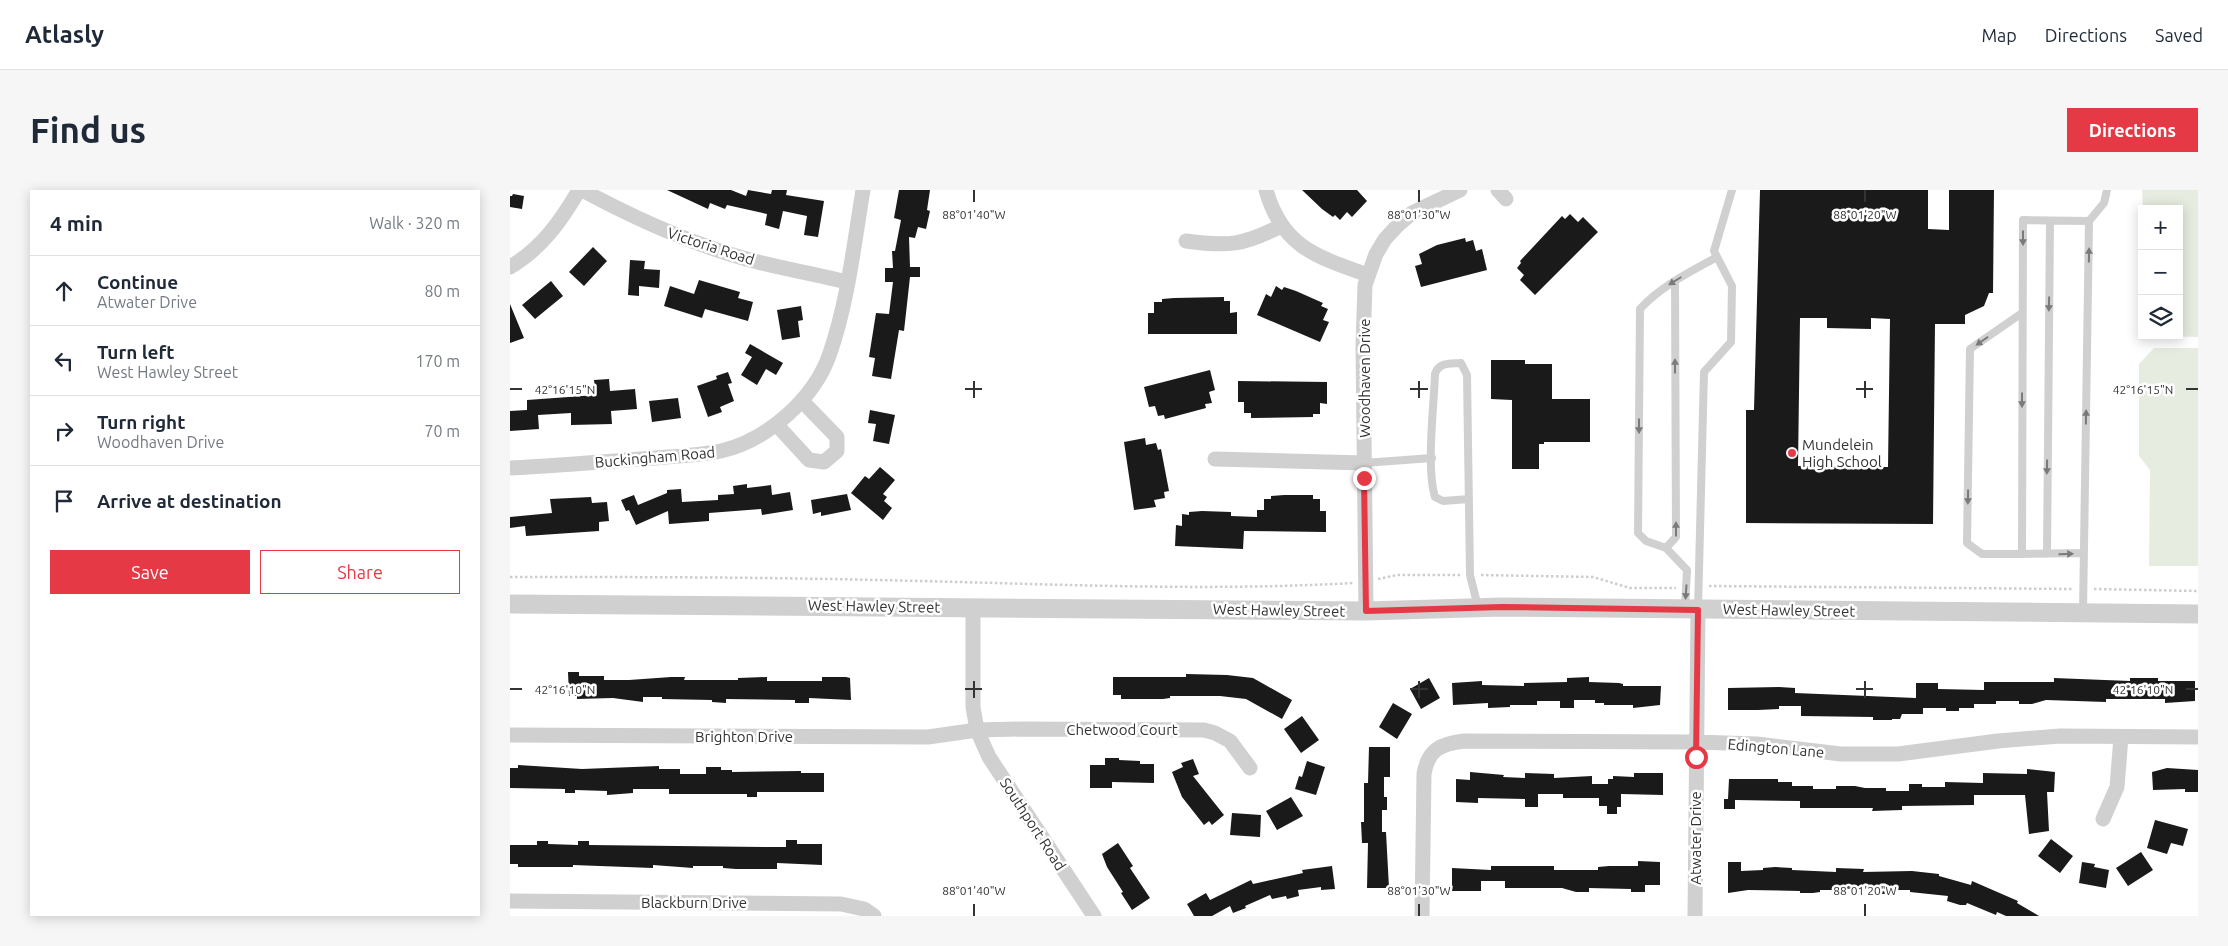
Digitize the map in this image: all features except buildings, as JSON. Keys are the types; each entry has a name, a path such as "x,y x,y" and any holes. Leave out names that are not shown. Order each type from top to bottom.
{"street":[{"path":"510,267 542,244 562,220 580,190"},
{"name":"Victoria Road","path":"580,190 636,219 709,248 790,270 847,282"},
{"name":"Buckingham Road","path":"510,468 678,456 722,450 747,441 776,424 802,401 818,379 830,355 839,324 863,190"},
{"path":"1266,190 1272,210 1292,238 1312,253 1368,276"},
{"name":"Woodhaven Drive","path":"1366,611 1363,345 1365,285 1385,239 1399,224 1412,213 1460,190"},
{"path":"1186,241 1207,244 1233,244 1254,240 1282,226"},
{"path":"776,424 809,460 824,462 837,452 837,437 802,401"},
{"path":"1215,459 1364,463"},
{"name":"West Hawley Street","path":"510,604 1366,611 1478,608 1691,609 2198,614"},
{"name":"Southport Road","path":"973,608 973,707 977,730 989,757 1094,916"},
{"name":"Atwater Drive","path":"1691,609 1696,742 1695,916"},
{"name":"Brighton Drive","path":"510,735 928,736 977,730"},
{"name":"Chetwood Court","path":"977,730 1204,730 1215,733 1230,741 1250,768"},
{"name":"Edington Lane","path":"1422,916 1425,766 1431,754 1444,744 1464,741 1696,742 1757,744 1841,754 1898,754 1998,741 2060,736 2198,737"},
{"path":"2103,819 2117,788 2121,736"},
{"name":"Blackburn Drive","path":"510,901 841,904 864,909 874,916"}],"lane":[{"path":"1691,609 1704,372 1731,342 1732,286 1714,251 1732,190"},
{"path":"2083,613 2089,221 2104,203 2107,190"},
{"path":"2022,554 2023,220 2089,221"},
{"path":"2046,554 2050,221"},
{"path":"1691,609 1687,570 1666,548 1646,541 1638,533 1640,309 1652,296 1717,257"},
{"path":"1666,548 1676,537 1675,282"},
{"path":"2022,314 1970,349 1967,544 1982,554 2084,553"},
{"path":"1469,499 1444,501 1435,497 1432,458 1435,374 1437,368 1442,364 1461,363 1467,375 1469,499 1470,575 1478,608"},
{"path":"1364,463 1432,458"}],"shaded area":[{"path":"2142,190 2198,190 2198,337 2183,337 2183,205 2143,205"},
{"path":"2154,348 2198,348 2198,566 2149,566 2150,470 2139,456 2139,364"}],"place":[{"name":"Mundelein High School","path":"1792,453"}],"route":[{"path":"1364,478 1366,611 1502,607 1698,610 1696,757"}]}
